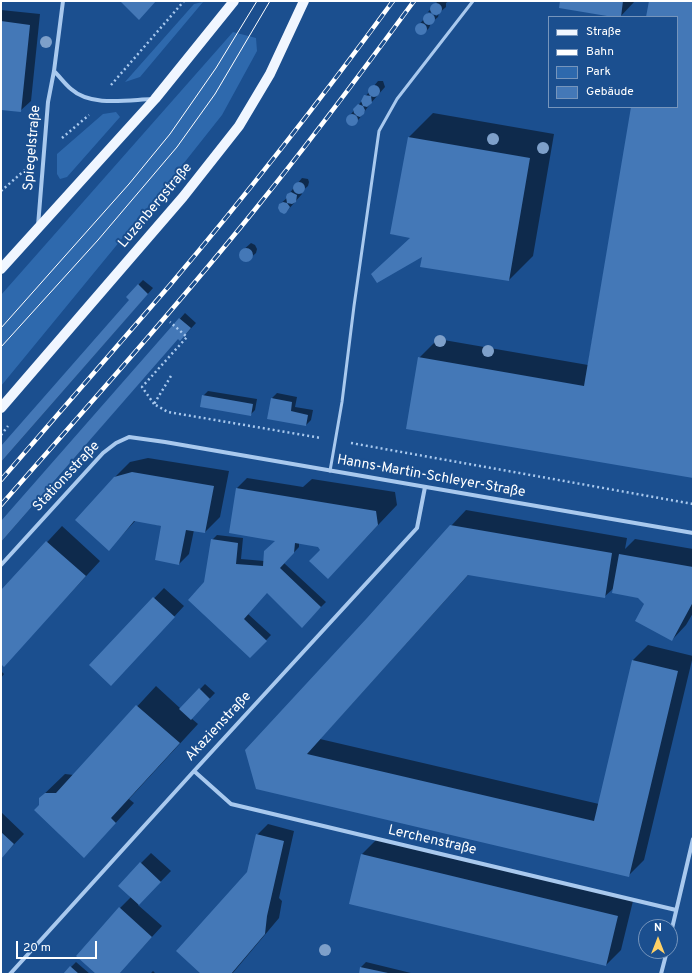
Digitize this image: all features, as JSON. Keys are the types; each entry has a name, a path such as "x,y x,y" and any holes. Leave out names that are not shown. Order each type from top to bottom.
{"main road":[{"path":"1,270 155,99 234,1"},
{"name":"Luzenbergstraße","path":"1,408 183,198 239,126 270,74 304,1"}],"street":[{"name":"Spiegelstraße","path":"37,229 48,102 54,71 63,1"},
{"path":"54,71 72,90 85,98 100,101 155,99"},
{"name":"Stationsstraße","path":"1,564 103,453 116,443 129,437 165,442"},
{"name":"Hanns-Martin-Schleyer-Straße","path":"165,442 693,533"},
{"name":"Akazienstraße","path":"10,974 417,528 425,487"},
{"name":"Lerchenstraße","path":"194,771 231,804 676,910"},
{"path":"674,919 693,839"},
{"path":"661,974 664,959"}],"lane":[{"path":"330,471 336,440 379,131 397,99 473,1"}],"path":[{"path":"100,101 108,88 184,1"},
{"path":"170,322 187,336 142,387 154,404 168,412 336,440 693,504"},
{"path":"154,404 171,376"}],"green space":[{"path":"203,2 140,77 125,82 194,4"},
{"path":"233,32 256,38 257,51 222,115 1,386 1,295"},
{"path":"116,112 120,117 67,177 60,179 57,174 57,154 103,114"}],"building":[{"path":"120,1 156,1 139,20"},
{"path":"560,1 623,1 621,16 607,16 559,8"},
{"path":"649,1 693,1 693,478 406,429 418,357 584,386 631,108 678,108 678,16 646,16"},
{"path":"436,3 440,5 442,9 440,13 436,15 432,13 430,9 432,5"},
{"path":"429,13 433,15 435,19 433,23 429,25 425,23 423,19 425,15"},
{"path":"1,21 30,25 21,112 1,110"},
{"path":"421,23 425,25 427,29 425,33 421,35 417,33 415,29 417,25"},
{"path":"374,85 378,87 380,91 378,95 374,97 370,95 368,91 370,87"},
{"path":"364,95 371,96 372,103 367,107 363,106 361,101"},
{"path":"358,104 363,106 365,110 364,114 360,117 357,116 353,109"},
{"path":"352,114 356,116 358,120 356,124 352,126 348,124 346,120 348,116"},
{"path":"408,137 530,158 509,281 420,267 422,257 377,283 371,274 410,238 390,234"},
{"path":"299,182 303,184 305,188 303,192 299,194 295,192 293,188 295,184"},
{"path":"291,192 297,195 296,202 292,204 287,203 287,194"},
{"path":"283,202 287,203 290,207 286,213 284,214 280,212 278,208 279,204"},
{"path":"246,248 251,250 253,255 251,260 246,262 241,260 239,255 241,250"},
{"path":"138,284 148,294 1,462 1,446 129,300 126,297"},
{"path":"179,318 191,328 180,341 178,339 1,542 1,521"},
{"path":"202,395 253,404 251,416 200,407"},
{"path":"271,398 292,402 291,411 308,415 306,426 267,419"},
{"path":"132,472 214,486 205,533 186,530 179,565 155,560 161,526 134,521 109,551 75,520 114,477"},
{"path":"236,488 376,511 378,525 328,579 309,561 320,550 318,547 295,543 294,553 280,568 321,607 302,628 267,593 244,619 267,641 250,658 188,600 204,582 211,539 238,543 236,564 263,566 264,551 275,541 229,533"},
{"path":"450,525 612,553 605,598 468,575 307,754 594,821 632,660 678,671 629,877 256,789 245,750 367,618"},
{"path":"46,541 86,576 4,667 1,664 1,590"},
{"path":"619,554 693,567 693,602 672,641 635,621 644,604 638,598 612,593"},
{"path":"153,597 175,617 111,686 89,665"},
{"path":"199,688 210,699 191,720 179,709"},
{"path":"136,705 180,743 111,818 116,823 84,858 34,810 39,805 39,798 45,793 56,793"},
{"path":"1,832 14,844 1,859"},
{"path":"256,834 284,841 267,916 265,934 231,974 201,974 176,951 247,872"},
{"path":"361,854 618,916 606,966 349,904"},
{"path":"140,862 161,882 139,905 118,886"},
{"path":"119,907 152,937 119,974 96,974 76,956"},
{"path":"70,966 79,974 63,974"},
{"path":"360,967 388,973 388,974 359,974"}],"tram line":[{"path":"1,328 129,184 170,134 216,68 257,1"},
{"path":"1,347 98,240 177,147 215,94 270,1"}],"railway":[{"path":"1,480 170,285 228,215 312,109 393,1"},
{"path":"1,505 160,323 253,212 335,107 414,1"}]}
